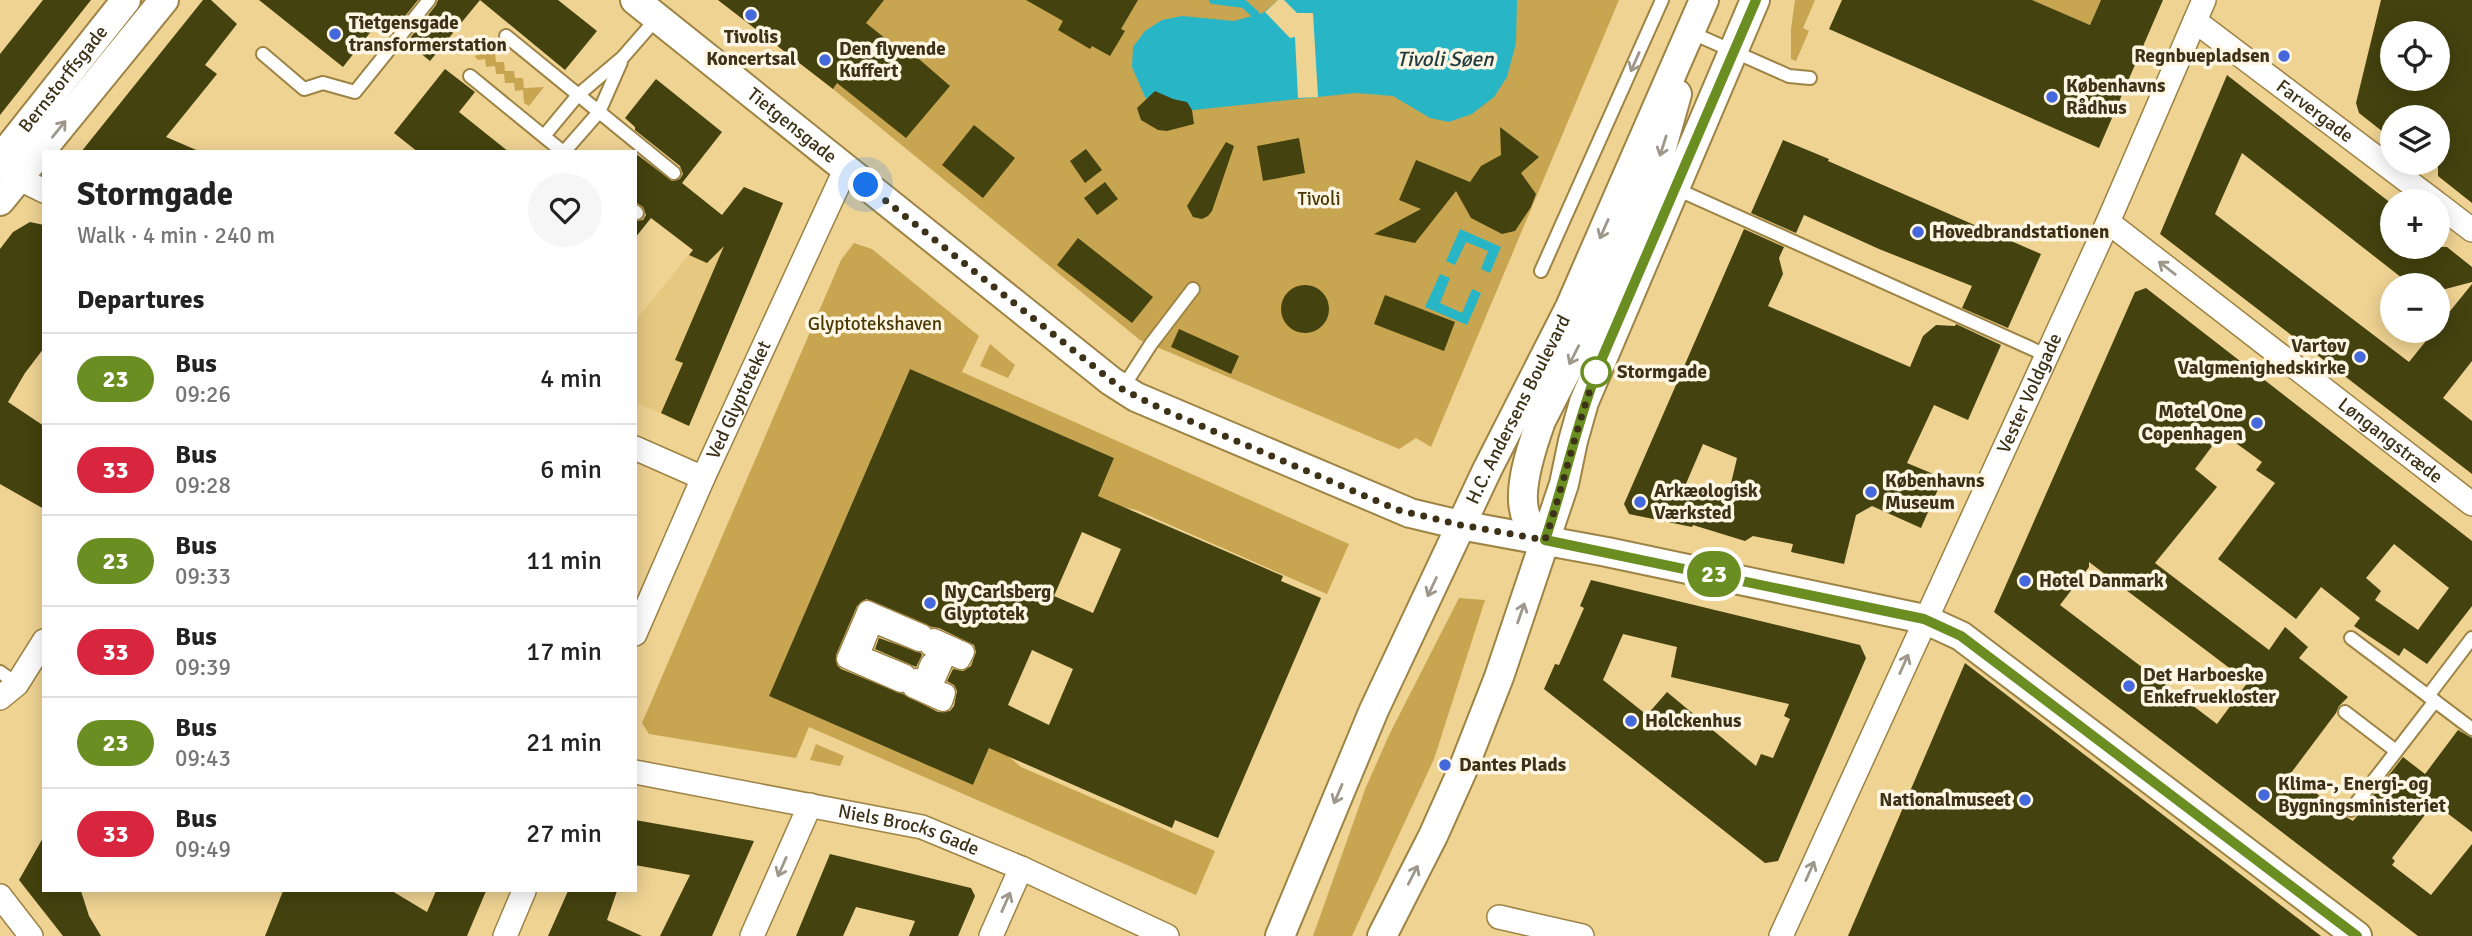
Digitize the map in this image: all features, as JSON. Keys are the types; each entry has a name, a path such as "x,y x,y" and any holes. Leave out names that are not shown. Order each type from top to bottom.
{"street":[{"name":"Bernstorffsgade","path":"0,201 6,167 126,0"},
{"name":"Bernstorffsgade","path":"6,167 164,0"},
{"name":"Tietgensgade","path":"635,0 1122,389 1164,410 1398,510 1545,540"},
{"path":"1704,0 1690,32 1674,111 1652,179 1589,327 1535,438 1523,499 1528,521 1545,540 1924,619 1961,636 2357,936"},
{"name":"H.C. Andersens Boulevard","path":"1280,936 1374,710 1461,525 1570,307 1733,51 1755,0"},
{"name":"Vester Voldgade","path":"1781,935 2108,222 2204,0"},
{"name":"Farvergade","path":"2195,21 2417,189"},
{"path":"6,167 42,190"},
{"name":"Ved Glyptoteket","path":"637,629 703,478 846,168"},
{"name":"H.C. Andersens Boulevard","path":"1382,936 1433,836 1499,677 1564,484 1573,441 1652,179"},
{"name":"Farvergade","path":"2450,214 2472,230"},
{"name":"Løngangstræde","path":"2108,222 2472,504"},
{"path":"637,450 703,478"},
{"path":"926,640 923,634 867,610 846,659 901,683 905,674 860,655 873,623 926,640 965,652 961,660 947,654 943,662 932,688 946,694 943,702 912,688 916,678 928,683 932,672 927,670 930,663 936,665 942,652 930,647 926,640"},
{"path":"6,685 42,642"},
{"path":"6,685 42,676"},
{"name":"Niels Brocks Gade","path":"637,772 922,827 1021,868 1167,936"},
{"path":"752,936 810,805"},
{"path":"990,936 1021,868"},
{"path":"505,936 524,892"},
{"path":"0,896 31,936"},
{"path":"1499,917 1582,936"}],"lane":[{"path":"263,54 304,89 323,83 355,92 429,0"},
{"path":"1541,271 1662,0"},
{"path":"544,136 578,95 623,57 657,18"},
{"path":"1690,32 1789,76 1810,78"},
{"path":"506,36 674,173"},
{"path":"566,150 599,112 623,57"},
{"path":"470,76 562,150"},
{"path":"1652,179 2046,355"},
{"path":"1122,389 1150,344 1193,289"},
{"path":"2351,638 2472,729"},
{"path":"2351,810 2396,751 2472,638"},
{"path":"2345,712 2396,751"}],"shaded area":[{"path":"744,187 783,203 688,426 637,403 637,319"}],"green space":[{"name":"Tivoli","path":"718,0 1619,0 1431,447 1416,438 1399,449 1140,340 833,89"},
{"path":"1795,0 1815,0 1803,28 1809,31 1796,61 1791,59"},
{"path":"2032,0 2101,0 2090,25"},
{"path":"484,46 485,54 495,54 496,62 504,62 505,71 514,71 515,78 523,78 524,88 544,87 529,106 524,103 523,90 515,91 514,83 505,83 504,74 496,74 495,66 486,67 485,59 478,60 475,57"},
{"name":"Glyptotekshaven","path":"854,243 872,249 979,336 962,372 1349,544 1327,594 1136,510 1096,501 1114,458 910,369 769,696 973,785 992,742 1021,767 1215,851 1196,895 809,727 796,758 649,734 642,723 841,260"},
{"path":"990,344 1015,365 1008,378 980,366"},
{"path":"1459,598 1485,600 1434,759 1352,936 1313,936 1366,787 1390,733"},
{"path":"816,744 844,756 840,766 810,760"}],"water":[{"name":"Tivoli Søen","path":"1278,0 1517,0 1516,43 1507,77 1494,97 1472,114 1449,122 1430,118 1393,96 1356,93 1184,111 1153,105 1145,97 1132,67 1133,47 1145,31 1162,20 1182,16 1234,21 1263,13"},
{"path":"1460,229 1501,247 1490,273 1481,269 1488,251 1466,242 1455,265 1446,261"},
{"path":"1440,274 1450,278 1440,303 1462,313 1472,289 1481,293 1467,325 1425,307"}],"pier":[{"path":"1278,0 1284,0 1297,13 1313,13 1318,97 1298,98 1295,37 1290,38 1265,12"}],"building":[{"path":"43,0 91,0 0,115 0,54"},
{"path":"203,0 211,0 237,24 205,65 217,74 166,137 196,150 83,150"},
{"name":"Tietgensgade transformerstation","path":"259,0 418,0 393,31 380,20 343,67"},
{"path":"438,0 480,0 430,61 407,42"},
{"path":"480,0 558,0 597,31 565,70"},
{"path":"718,0 884,0 866,23 901,51 904,46 950,86 906,138 837,83 833,89"},
{"path":"1026,0 1138,0 1121,29 1125,31 1110,56 1092,46 1090,49 1058,30 1063,21"},
{"name":"Københavns Rådhus","path":"1842,0 2032,0 2090,25 2101,0 2163,0 2099,148 1829,29"},
{"path":"2381,0 2472,0 2472,203 2438,176 2450,175 2450,105 2380,105 2380,130 2359,113 2356,103"},
{"path":"445,69 475,92 459,112 506,150 415,150 394,133"},
{"path":"2227,75 2380,195 2380,259 2450,259 2450,249 2472,267 2472,282 2450,288 2450,273 2396,273 2242,153 2215,214 2380,340 2380,343 2384,343 2409,362 2424,343 2450,343 2450,311 2472,284 2472,361 2443,398 2472,421 2472,474 2160,234"},
{"path":"656,79 722,132 682,183 722,215 744,187 783,203 689,426 661,413 683,363 675,360 724,246 707,263 689,255 693,250 651,218 637,236 637,221 643,220 646,215 643,207 637,203 637,155 672,181 680,179 683,174 680,166 635,130 625,118"},
{"path":"1155,91 1187,102 1192,110 1194,124 1167,131 1158,130 1141,120 1137,108"},
{"path":"974,125 1015,158 983,198 942,165"},
{"path":"1500,127 1539,157 1521,173 1536,194 1515,231 1502,234 1471,218 1456,191 1415,243 1374,234 1421,209 1399,200 1416,160 1470,182 1481,166 1501,155"},
{"path":"1299,138 1305,173 1263,181 1257,146"},
{"name":"Hovedbrandstationen","path":"1783,140 2041,254 2008,328 1962,308 1972,286 1879,249 1804,215 1796,233 1751,213"},
{"path":"1226,142 1234,146 1212,211 1202,219 1193,217 1187,206"},
{"path":"1086,149 1102,170 1085,183 1070,161"},
{"path":"1105,182 1118,199 1097,215 1084,198"},
{"path":"30,222 42,225 42,351 8,402 42,425 42,508 0,484 0,249 13,232"},
{"path":"1744,229 1784,247 1779,258 1783,274 1768,306 1910,367 1923,336 1936,325 1956,324 2001,345 1968,420 1934,405 1907,463 1943,478 1921,528 1872,506 1856,515 1844,564 1791,552 1793,544 1753,536 1745,541 1693,525 1692,527 1629,514 1624,504","holes":["1703,444 1737,458 1728,496 1685,486"]},
{"path":"1078,238 1153,297 1132,323 1057,265"},
{"path":"1305,285 1322,292 1329,309 1322,326 1305,333 1288,326 1281,309 1288,292"},
{"path":"2146,288 2472,541 2472,606 2427,664 2404,648 2399,656 2354,626 2360,618 2321,587 2296,619 2218,559 2275,483 2256,470 2262,462 2222,433 2195,469 2217,487 2155,563 2269,650 2285,627 2308,647 2299,658 2348,697 2291,773 2353,821 2403,757 2425,774 2458,730 2472,738 2472,832 2434,803 2392,858 2395,861 2392,865 2431,895 2472,844 2472,936 2418,936 1994,612 2135,292","holes":["2394,544 2449,588 2418,630 2375,600 2381,591 2366,578","2089,562 2248,682 2217,724 2060,605 2089,567"]},
{"path":"1385,295 1455,322 1444,351 1374,324"},
{"path":"1179,329 1239,356 1231,374 1171,347"},
{"name":"Ny Carlsberg Glyptotek","path":"910,369 1114,458 1098,496 1283,576 1281,581 1321,598 1218,838 1175,820 1172,828 989,748 973,785 769,696","holes":["1082,532 1121,549 1093,613 1054,596","866,599 974,645 976,652 971,666 963,671 953,669 947,681 954,685 957,691 954,706 950,711 938,712 837,665 836,655 857,606","1032,650 1073,669 1049,725 1008,705"]},
{"name":"Holckenhus","path":"1591,580 1860,645 1866,658 1778,861 1765,863 1544,689 1555,664 1559,665 1584,608 1580,606","holes":["1623,634 1677,647 1671,677 1789,704 1784,716 1790,719 1773,758 1761,754 1756,766 1667,692 1647,715 1603,680"]},
{"path":"879,638 921,653 916,667 875,649"},
{"name":"Nationalmuseet","path":"1965,663 2321,936 1848,936"},
{"path":"637,820 754,841 712,936 660,936 690,875 637,865"},
{"path":"42,840 42,892 81,892 89,916 101,936 63,936 19,880"},
{"path":"830,854 971,888 975,896 958,936 909,936 915,921 856,907 843,936 796,936"},
{"path":"283,892 394,892 427,912 436,892 486,892 467,936 265,936"},
{"path":"568,892 617,892 607,920 642,936 548,936"}],"waterway":[{"path":"1213,0 1244,4 1256,15"}],"bus line":[{"name":"23","path":"1756,0 1584,402 1564,484 1545,540 1924,619 1961,636 2357,936"}],"place":[{"name":"Tivolis Koncertsal","path":"751,15"},
{"name":"Tietgensgade transformerstation","path":"335,34"},
{"name":"Regnbuepladsen","path":"2284,56"},
{"name":"Den flyvende Kuffert","path":"825,60"},
{"name":"Københavns Rådhus","path":"2052,97"},
{"name":"Hovedbrandstationen","path":"1918,232"},
{"name":"Vartov Valgmenighedskirke","path":"2360,357"},
{"name":"Stormgade","path":"1596,372"},
{"name":"Motel One Copenhagen","path":"2257,423"},
{"name":"Københavns Museum","path":"1871,492"},
{"name":"Arkæologisk Værksted","path":"1640,502"},
{"name":"Hotel Danmark","path":"2025,581"},
{"name":"Ny Carlsberg Glyptotek","path":"930,603"},
{"name":"Det Harboeske Enkefruekloster","path":"2129,686"},
{"name":"Holckenhus","path":"1631,721"},
{"name":"Dantes Plads","path":"1445,765"},
{"name":"Klima-, Energi- og Bygningsministeriet","path":"2264,795"},
{"name":"Nationalmuseet","path":"2025,800"}],"route":[{"path":"866,185 1122,389 1164,410 1398,510 1425,517 1545,540 1564,484 1578,421 1600,363 1596,372"}]}
